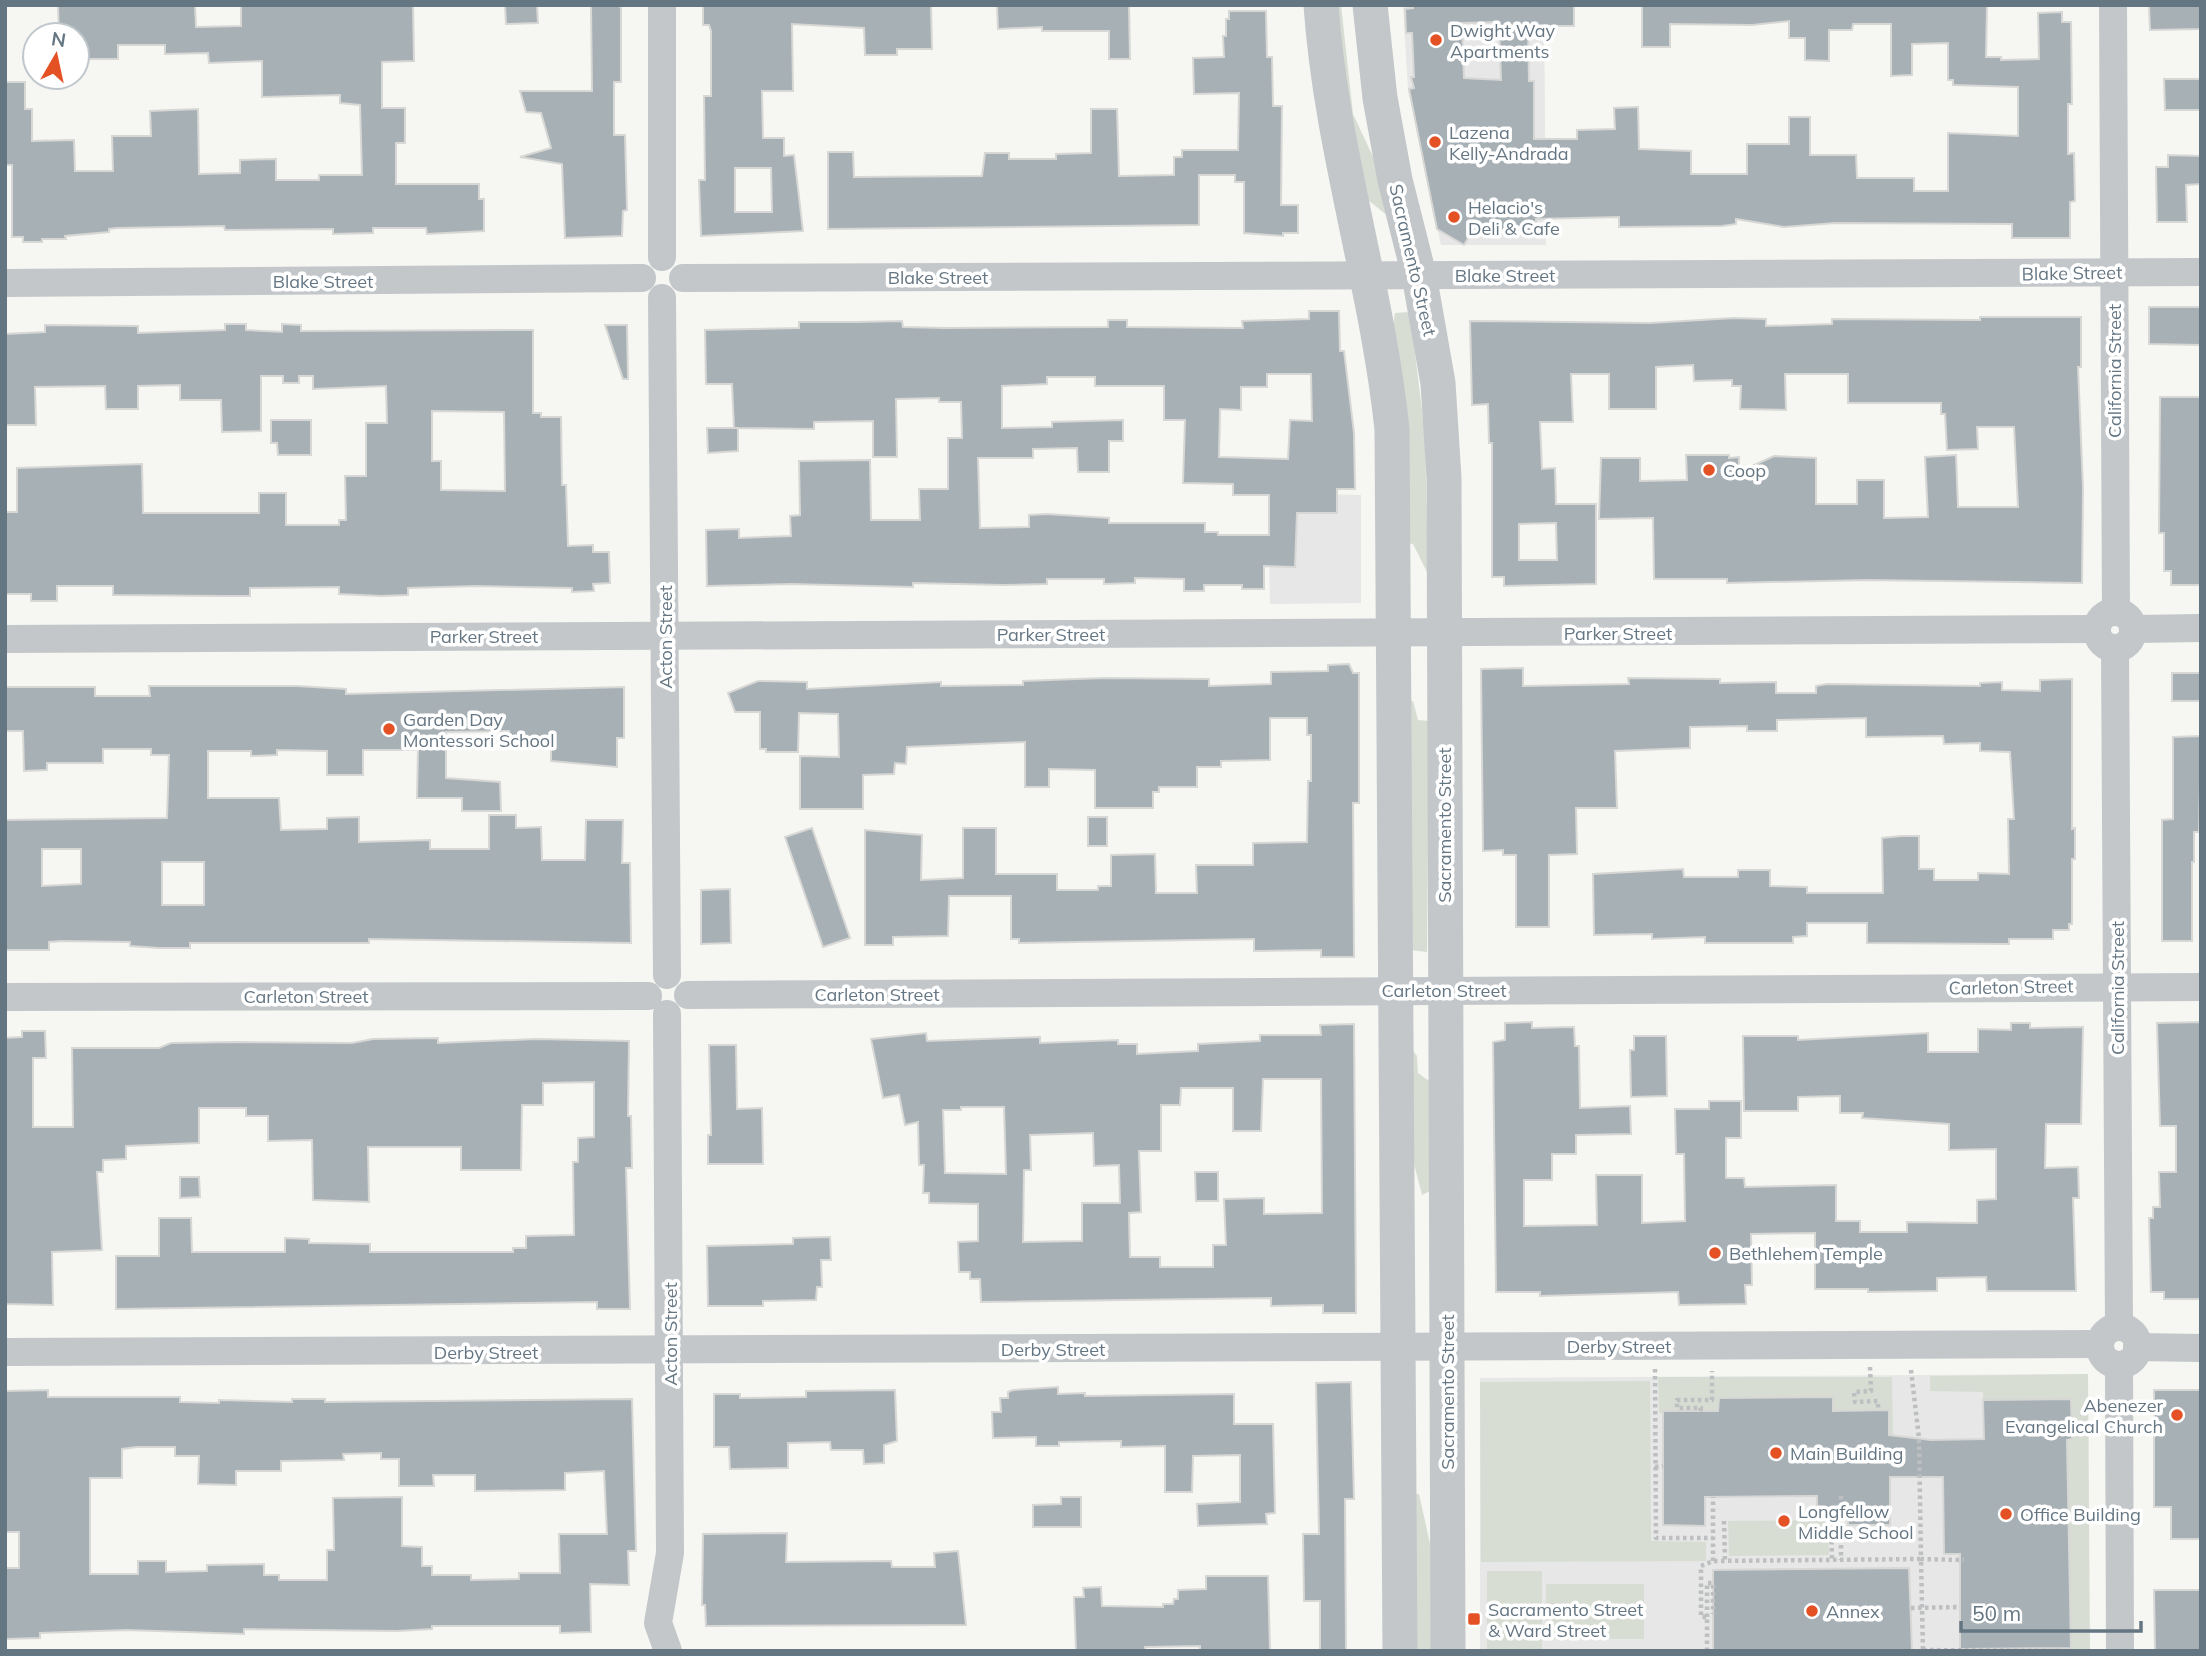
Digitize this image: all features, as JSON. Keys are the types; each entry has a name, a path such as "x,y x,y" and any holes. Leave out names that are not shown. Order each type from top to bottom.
{"street":[{"path":"662,5 662,257"},
{"path":"1321,5 1339,144 1384,354 1392,429 1400,1651"},
{"name":"Sacramento Street","path":"1370,5 1380,98 1395,180 1419,275 1438,383 1444,478 1448,1651"},
{"name":"California Street","path":"2113,5 2120,1651"},
{"path":"662,257 678,264 683,278 677,293 662,298 650,294 642,278 650,260 662,257"},
{"name":"Blake Street","path":"683,278 2201,272"},
{"name":"Blake Street","path":"5,283 642,278"},
{"name":"Acton Street","path":"662,298 667,975"},
{"name":"Parker Street","path":"5,639 1443,634 2201,628"},
{"path":"667,975 679,978 688,995 679,1011 658,1005 651,984 667,975"},
{"name":"Carleton Street","path":"688,995 2201,987"},
{"name":"Carleton Street","path":"5,997 658,1005"},
{"name":"Acton Street","path":"658,1005 670,1352 670,1553 658,1623 668,1651"},
{"name":"Derby Street","path":"5,1352 670,1352 1910,1345 2201,1348"}],"path":[{"path":"1910,1345 1919,1438 1923,1651 2063,1651"},
{"path":"1656,1346 1656,1538 1713,1538"},
{"path":"1700,1411 1700,1408 1677,1408 1677,1400 1712,1400 1712,1346"},
{"path":"1870,1371 1871,1391 1854,1392 1855,1402 1878,1401 1878,1410"},
{"path":"1656,1467 1663,1466"},
{"path":"1841,1496 1841,1560"},
{"path":"1713,1497 1713,1561"},
{"path":"1831,1520 1832,1560"},
{"path":"1724,1521 1725,1561"},
{"path":"1707,1617 1700,1617 1701,1566 1713,1561 1964,1560"},
{"path":"1707,1651 1707,1583 1713,1583 1713,1614"},
{"path":"1910,1608 1960,1607"}],"shaded area":[{"path":"1333,5 1341,5 1353,114 1374,159 1388,216 1368,200 1363,201"},
{"path":"1403,5 1544,5 1546,245 1441,245 1408,89"},
{"path":"1410,312 1425,435 1428,574 1413,544 1407,543 1393,327 1395,313"},
{"path":"1268,493 1361,495 1361,603 1270,604"},
{"path":"1407,700 1413,701 1418,720 1429,721 1427,952 1410,950"},
{"path":"1409,1046 1417,1056 1418,1073 1429,1081 1430,1191 1422,1195 1411,1152"},
{"name":"Longfellow Middle School","path":"2088,1374 2089,1651 1480,1651 1480,1378"},
{"path":"2088,1374 2090,1651 2066,1651 2071,1648 2067,1440 2072,1439 2071,1399 1983,1400 1983,1392 1930,1391 1930,1376"},
{"path":"1658,1377 1892,1377 1893,1435 1889,1434 1889,1410 1833,1411 1833,1397 1719,1398 1718,1411 1659,1413"},
{"path":"1650,1381 1651,1541 1706,1542 1706,1561 1481,1562 1480,1382"},
{"path":"1411,1494 1419,1494 1432,1553 1433,1651 1411,1651"},
{"path":"1828,1520 1829,1555 1729,1556 1728,1521"},
{"path":"1487,1571 1542,1571 1542,1651 1487,1651"},
{"path":"1546,1584 1644,1584 1644,1639 1546,1639"}],"building":[{"path":"58,5 195,5 196,27 241,26 241,5 413,5 414,61 382,62 382,108 405,108 405,143 396,143 396,184 479,184 479,199 484,199 484,231 427,234 426,228 373,228 373,233 333,234 333,229 225,230 224,226 117,228 109,229 109,232 65,236 66,239 42,239 42,242 23,242 23,237 12,237 12,165 5,165 5,82 21,82 21,91 25,91 25,109 32,109 32,141 74,140 75,171 113,171 112,136 151,136 150,111 198,109 199,174 240,173 240,160 276,159 276,180 319,180 319,175 362,175 360,105 340,103 340,95 262,97 262,61 209,63 208,53 165,54 165,45 118,45 118,59 91,59 91,21 59,21"},
{"path":"505,5 537,5 538,23 506,24"},
{"path":"591,5 618,5 621,8 621,82 614,82 614,135 625,135 627,210 623,211 622,236 565,238 562,164 520,157 551,148 541,113 526,112 520,91 592,91"},
{"path":"703,5 931,5 932,49 897,49 897,55 865,55 864,28 792,24 793,91 762,91 763,138 784,138 784,156 794,155 803,231 701,236 699,180 705,180 704,96 711,96 711,31 709,25 703,25","holes":["735,168 771,168 772,212 735,212"]},
{"path":"997,5 1129,5 1130,59 1109,59 1109,31 1042,31 1042,27 998,29"},
{"path":"1413,5 1574,5 1574,26 1528,26 1529,81 1534,81 1534,139 1577,139 1577,130 1615,129 1614,108 1638,107 1639,149 1691,151 1691,174 1747,174 1747,144 1789,144 1789,117 1810,117 1810,155 1856,155 1857,178 1914,178 1914,191 1948,191 1948,133 2018,136 2018,87 1953,85 1953,80 1948,80 1948,43 1912,44 1912,75 1891,76 1891,24 1853,24 1852,30 1829,30 1829,61 1805,60 1805,38 1789,38 1789,21 1752,25 1670,24 1670,47 1642,47 1642,5 1987,5 1986,57 2001,57 2001,60 2039,59 2038,13 2062,12 2062,22 2071,22 2072,104 2068,104 2068,154 2074,153 2075,201 2070,202 2070,238 2012,238 2012,224 1835,223 1784,227 1736,219 1736,224 1722,226 1619,227 1619,217 1536,219 1536,231 1519,231 1519,235 1470,235 1464,245 1437,229 1409,89 1414,88 1411,77 1414,77 1412,33 1406,33 1405,9 1413,8","holes":["1499,22 1501,80 1464,78 1462,23"]},
{"path":"2149,5 2201,5 2200,29 2150,30"},
{"path":"1229,11 1266,11 1267,57 1272,57 1273,106 1282,106 1281,205 1298,205 1298,233 1283,233 1283,236 1244,233 1244,182 1235,182 1235,175 1199,175 1199,225 828,229 828,152 853,152 854,177 982,176 985,153 1009,153 1009,159 1056,159 1056,154 1091,153 1091,109 1117,109 1119,176 1174,175 1174,157 1182,157 1182,150 1238,150 1239,93 1194,94 1193,58 1224,57 1223,36 1226,36"},
{"path":"2164,79 2201,79 2201,110 2165,110"},
{"path":"2168,155 2201,156 2201,184 2186,185 2187,222 2157,222 2156,167 2168,167"},
{"path":"2149,307 2201,307 2201,345 2149,344"},
{"path":"1309,311 1339,311 1340,351 1344,351 1354,433 1355,489 1337,489 1337,513 1297,513 1295,567 1264,566 1264,589 1242,589 1242,585 1204,585 1204,591 1184,591 1184,579 1135,578 1135,583 1104,584 1104,579 1047,579 1047,584 913,583 913,587 791,584 707,586 706,530 739,529 739,538 791,536 790,516 800,515 799,461 870,460 871,520 920,520 919,489 948,489 948,438 962,438 961,402 939,402 939,398 896,399 897,457 873,457 873,421 814,422 814,429 734,428 732,384 706,384 705,330 799,328 799,322 902,321 903,327 1108,327 1108,320 1127,320 1127,327 1243,328 1242,321 1309,319","holes":["1267,374 1311,374 1312,421 1290,420 1288,459 1219,457 1220,409 1241,410 1241,387 1267,387","1047,377 1095,377 1095,386 1164,386 1164,420 1185,420 1183,483 1233,484 1233,495 1269,495 1269,535 1218,535 1218,532 1205,532 1205,523 1109,523 1109,518 1047,514 1029,515 1029,527 980,528 978,458 1033,458 1033,449 1077,448 1078,472 1109,472 1109,441 1123,441 1123,420 1052,422 1052,427 1002,428 1002,386 1047,384"]},
{"path":"1980,317 2081,317 2081,367 2078,367 2083,488 2082,583 1867,580 1727,583 1727,579 1654,579 1653,518 1599,519 1601,458 1640,458 1640,481 1687,480 1686,455 1739,457 1739,472 1774,456 1816,458 1816,504 1857,504 1857,480 1884,480 1884,518 1928,517 1925,457 1956,455 1958,507 2018,507 2014,427 1977,427 1978,449 1947,450 1945,414 1941,414 1941,403 1848,403 1848,374 1785,374 1786,410 1740,409 1741,386 1732,386 1732,380 1694,381 1693,365 1656,367 1656,409 1609,409 1609,374 1571,374 1573,422 1540,422 1542,469 1555,468 1556,504 1596,504 1596,584 1504,586 1504,577 1492,577 1492,443 1489,443 1488,404 1472,405 1470,321 1650,323 1734,318 1766,319 1766,326 1832,324 1832,319 1980,320","holes":["1556,523 1557,560 1519,560 1519,524"]},
{"path":"225,324 246,324 246,330 282,332 282,324 301,325 301,331 533,330 533,413 541,413 541,417 561,417 562,485 566,485 568,546 593,545 593,552 609,552 610,583 593,584 594,591 476,586 408,588 408,595 381,596 339,594 339,587 250,588 250,596 222,596 113,595 113,586 57,586 57,601 31,601 31,594 5,594 5,512 17,512 17,468 142,464 143,513 259,513 259,493 286,493 286,525 339,525 339,520 346,520 345,476 366,476 366,423 387,423 386,386 313,389 313,376 299,376 299,383 283,383 283,376 261,376 261,431 222,432 221,400 180,400 180,385 138,386 138,409 106,409 105,386 35,387 36,425 5,425 5,334 45,332 45,325 138,326 138,333 225,330","holes":["432,411 504,412 505,491 441,490 441,461 432,461"]},
{"path":"605,325 627,325 628,379 623,379"},
{"path":"2160,397 2201,397 2201,585 2171,585 2171,571 2164,571 2164,533 2159,533"},
{"path":"271,420 311,420 311,455 278,455 277,443 271,443"},
{"path":"707,428 738,428 738,451 708,453"},
{"path":"1349,664 1353,673 1359,673 1359,803 1353,803 1354,957 1321,957 1321,950 1254,951 1254,939 1019,943 1019,939 1011,939 1011,896 949,896 948,936 893,937 893,945 865,945 865,830 922,835 921,880 963,878 963,828 996,828 996,874 1057,874 1057,890 1098,890 1098,886 1111,886 1111,855 1155,854 1156,893 1197,893 1196,865 1253,865 1253,843 1307,842 1311,735 1307,735 1307,718 1270,718 1270,760 1221,761 1221,767 1197,767 1197,787 1159,787 1159,792 1153,792 1153,808 1095,808 1095,770 1049,769 1049,787 1025,787 1025,742 907,747 906,764 895,763 894,774 863,775 863,809 800,809 800,756 839,757 838,714 799,713 798,752 766,752 766,749 760,749 760,712 735,712 728,693 758,681 807,682 807,689 941,682 941,686 1023,685 1023,681 1104,678 1209,679 1209,686 1271,684 1271,672 1328,671 1328,665"},
{"path":"1523,668 1523,686 1629,684 1628,678 1720,679 1720,683 1776,682 1776,693 1816,693 1816,686 1827,684 1980,686 1980,683 2002,682 2002,690 2040,691 2040,680 2072,679 2072,829 2075,828 2075,859 2072,859 2072,924 2069,924 2069,930 2053,930 2053,939 2009,939 2009,944 1867,943 1867,923 1807,923 1807,936 1793,937 1793,943 1705,943 1705,937 1652,939 1652,934 1594,935 1593,874 1683,869 1684,877 1738,877 1738,870 1770,870 1770,886 1807,887 1807,893 1883,893 1882,838 1919,836 1919,869 1934,869 1934,880 1978,880 1978,873 2009,874 2008,819 2014,819 2010,752 1980,751 1980,743 1944,744 1943,736 1866,737 1866,718 1777,720 1777,731 1747,731 1747,726 1690,727 1690,748 1615,751 1617,808 1576,808 1577,854 1549,855 1549,927 1516,927 1516,855 1503,855 1503,850 1483,851 1481,669"},
{"path":"2172,673 2201,673 2201,701 2172,701"},
{"path":"149,686 297,686 346,689 346,694 624,687 624,738 617,738 617,767 551,761 551,745 509,745 509,731 446,732 446,778 500,782 501,811 462,811 462,798 417,798 418,750 363,750 363,775 327,775 327,751 277,750 277,755 251,756 251,751 208,751 208,798 279,798 281,830 327,829 327,818 359,817 359,842 430,840 430,849 489,849 489,815 516,815 516,828 541,827 542,860 585,860 586,820 623,820 622,863 630,863 631,943 369,939 369,943 190,943 190,948 159,948 130,946 130,942 62,941 49,942 49,950 5,950 5,820 167,818 169,755 151,755 151,749 103,749 103,763 47,763 47,770 24,771 23,731 5,731 5,687 95,687 95,696 150,696","holes":["42,849 81,849 81,884 42,886","162,862 204,862 204,905 162,905"]},
{"path":"2201,736 2199,832 2194,832 2192,862 2192,941 2162,941 2162,820 2173,819 2173,737"},
{"path":"1088,817 1107,817 1107,846 1088,846"},
{"path":"812,828 850,938 823,947 785,837"},
{"path":"730,889 731,943 701,944 701,890"},
{"path":"1532,1022 1532,1028 1574,1027 1575,1046 1579,1046 1580,1108 1630,1106 1631,1134 1576,1135 1576,1154 1552,1154 1552,1180 1524,1180 1524,1226 1597,1225 1596,1175 1642,1175 1642,1223 1685,1221 1684,1154 1676,1154 1675,1109 1709,1109 1709,1101 1741,1101 1741,1138 1726,1138 1726,1178 1744,1178 1745,1187 1836,1185 1836,1221 1860,1221 1860,1232 1907,1232 1907,1222 1977,1223 1977,1200 1996,1199 1996,1149 1949,1150 1949,1124 1862,1118 1863,1113 1840,1113 1840,1096 1798,1097 1798,1111 1744,1111 1743,1036 1798,1036 1798,1040 1928,1033 1928,1052 1978,1052 1978,1029 2011,1030 2011,1023 2030,1023 2030,1028 2083,1027 2081,1124 2046,1124 2045,1168 2078,1167 2079,1198 2073,1198 2076,1291 1987,1291 1986,1277 1937,1278 1937,1291 1868,1292 1868,1289 1815,1289 1815,1233 1751,1234 1752,1285 1745,1285 1746,1304 1679,1305 1678,1292 1540,1296 1540,1292 1496,1292 1493,1042 1505,1040 1505,1023"},
{"path":"2201,1022 2201,1299 2164,1299 2164,1292 2151,1292 2149,1218 2153,1218 2153,1207 2160,1207 2159,1172 2176,1172 2176,1126 2160,1126 2157,1023"},
{"path":"1354,1024 1356,1313 1323,1313 1323,1305 1271,1306 1271,1298 981,1302 980,1279 970,1279 970,1272 959,1272 958,1242 978,1241 978,1204 929,1203 929,1193 923,1193 924,1165 919,1165 918,1122 905,1125 899,1095 883,1098 871,1039 926,1033 927,1041 1040,1037 1040,1043 1118,1040 1118,1044 1137,1044 1137,1054 1198,1051 1198,1044 1260,1041 1260,1035 1321,1035 1320,1025","holes":["1263,1079 1321,1079 1322,1213 1264,1214 1264,1198 1224,1199 1226,1245 1213,1245 1213,1267 1160,1267 1160,1257 1130,1257 1129,1213 1141,1212 1139,1151 1161,1151 1161,1105 1180,1105 1181,1088 1233,1088 1233,1131 1261,1131","961,1107 1004,1107 1006,1174 945,1173 943,1110 961,1110","1093,1133 1094,1166 1119,1165 1120,1203 1082,1203 1082,1241 1023,1242 1024,1170 1031,1170 1030,1135"]},
{"path":"22,1031 45,1031 46,1058 33,1058 33,1127 73,1127 72,1048 159,1048 171,1043 352,1043 373,1039 438,1038 438,1043 536,1039 629,1041 628,1116 631,1116 632,1168 626,1168 630,1309 597,1309 597,1302 116,1309 116,1256 159,1256 159,1218 191,1218 192,1252 285,1252 285,1238 309,1239 309,1243 370,1244 370,1252 513,1252 513,1248 526,1248 526,1236 574,1235 573,1162 578,1162 578,1138 594,1137 594,1082 543,1083 543,1105 522,1105 521,1170 461,1170 461,1147 368,1147 369,1202 313,1200 312,1140 268,1141 268,1116 246,1116 246,1108 199,1108 199,1143 126,1146 126,1159 103,1160 103,1172 97,1172 102,1250 52,1252 53,1305 5,1304 5,1038 22,1037"},
{"path":"1634,1036 1666,1036 1667,1096 1631,1097 1630,1050 1634,1050"},
{"path":"709,1045 736,1045 737,1109 762,1108 763,1164 708,1164 708,1135 711,1135"},
{"path":"1195,1172 1218,1172 1218,1201 1196,1201"},
{"path":"180,1177 199,1177 200,1197 180,1198"},
{"path":"830,1237 831,1260 821,1260 822,1287 817,1287 816,1300 763,1301 763,1306 708,1306 707,1246 793,1244 793,1238"},
{"path":"1351,1382 1354,1499 1345,1499 1346,1651 1320,1651 1320,1601 1304,1601 1303,1534 1319,1534 1316,1383"},
{"path":"1058,1387 1058,1394 1085,1393 1085,1396 1234,1394 1234,1424 1273,1424 1275,1513 1266,1514 1267,1524 1198,1526 1197,1504 1240,1502 1240,1455 1193,1456 1192,1492 1165,1492 1165,1446 1121,1447 1121,1441 1059,1442 1059,1446 1036,1446 1036,1437 993,1438 992,1412 1001,1412 1000,1398 1008,1398 1008,1392 1013,1390"},
{"path":"48,1390 48,1397 180,1397 180,1402 219,1403 219,1400 292,1402 292,1399 325,1399 325,1402 632,1399 636,1551 628,1551 629,1585 590,1584 591,1632 560,1633 560,1626 432,1626 432,1629 397,1631 244,1629 244,1634 127,1630 40,1633 40,1638 5,1639 5,1568 19,1568 19,1532 5,1532 5,1391","holes":["175,1447 175,1456 199,1456 198,1484 236,1485 236,1471 281,1471 281,1461 344,1460 343,1454 381,1453 381,1459 399,1459 399,1486 434,1486 433,1475 475,1475 475,1491 565,1490 565,1473 604,1471 607,1534 559,1534 560,1573 519,1573 519,1579 471,1580 471,1575 432,1575 432,1566 422,1566 422,1547 402,1546 402,1497 333,1498 334,1550 327,1550 327,1580 279,1580 279,1575 264,1575 264,1564 207,1565 207,1571 166,1572 166,1561 138,1561 138,1574 90,1574 90,1478 122,1478 122,1449"]},
{"path":"895,1390 897,1441 884,1445 884,1463 864,1464 863,1450 831,1450 830,1442 788,1443 788,1468 730,1469 729,1447 714,1447 714,1394 740,1394 740,1398 806,1397 806,1391"},
{"path":"2154,1390 2201,1390 2201,1539 2171,1539 2171,1507 2154,1507"},
{"path":"1833,1397 1833,1411 1889,1410 1889,1435 1931,1440 1984,1439 1983,1400 2071,1399 2072,1439 2067,1440 2071,1648 1960,1649 1960,1554 1944,1554 1943,1477 1890,1477 1890,1525 1848,1525 1848,1507 1817,1508 1817,1496 1705,1497 1705,1526 1663,1525 1663,1411 1718,1411 1719,1398"},
{"path":"1061,1497 1081,1497 1081,1527 1033,1527 1033,1505 1061,1504"},
{"path":"787,1533 786,1562 891,1561 892,1567 935,1567 934,1553 958,1551 966,1625 706,1626 705,1605 702,1605 703,1534"},
{"name":"Annex","path":"1909,1568 1912,1651 1713,1651 1713,1570"},
{"path":"1206,1576 1268,1576 1270,1651 1200,1651 1200,1646 1145,1647 1145,1651 1076,1651 1074,1597 1084,1597 1083,1588 1101,1587 1102,1606 1163,1607 1163,1604 1173,1604 1174,1599 1178,1599 1178,1590 1206,1589"},
{"path":"2154,1590 2201,1590 2201,1651 2155,1651"}],"place":[{"name":"Dwight Way Apartments","path":"1436,40"},
{"name":"Lazena Kelly-Andrada","path":"1435,142"},
{"name":"Helacio's Deli & Cafe","path":"1454,217"},
{"name":"Coop","path":"1709,470"},
{"name":"Garden Day Montessori School","path":"389,729"},
{"name":"Bethlehem Temple","path":"1715,1253"},
{"name":"Abenezer Evangelical Church","path":"2177,1415"},
{"name":"Main Building","path":"1776,1453"},
{"name":"Office Building","path":"2006,1514"},
{"name":"Longfellow Middle School","path":"1784,1521"},
{"name":"Annex","path":"1812,1611"},
{"name":"Sacramento Street & Ward Street","path":"1474,1619"}]}
